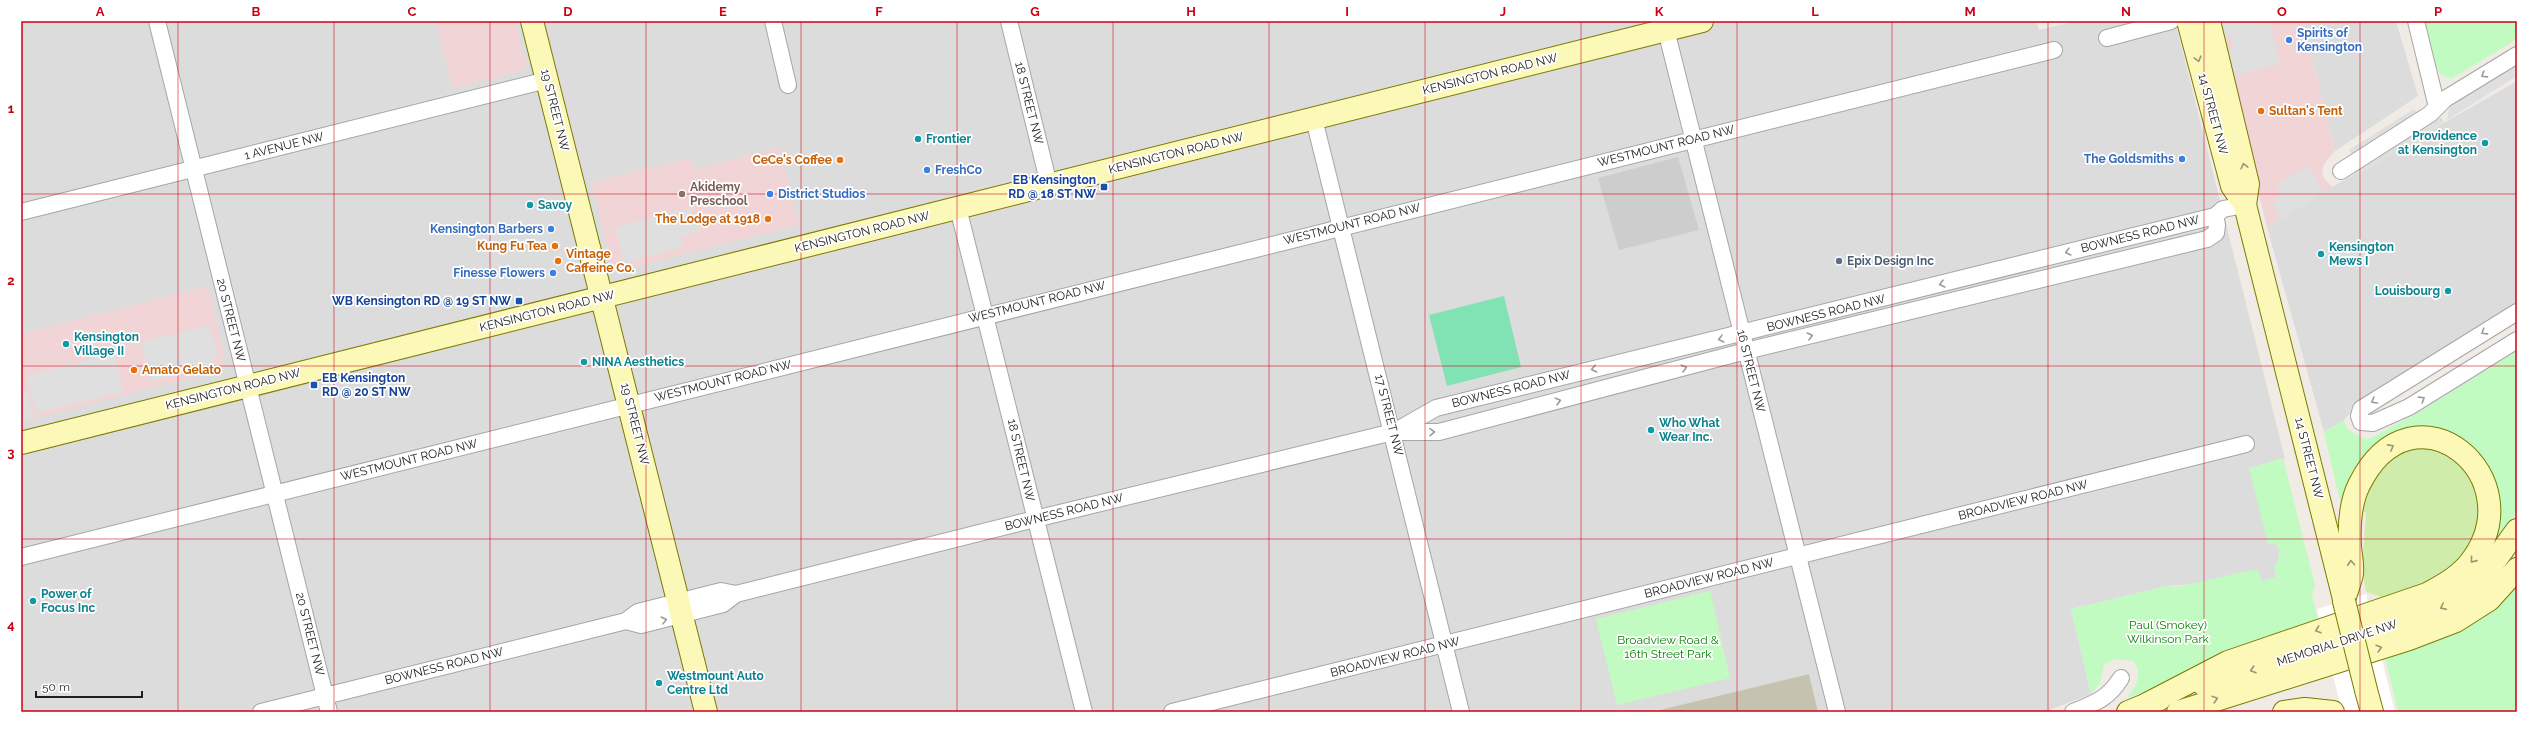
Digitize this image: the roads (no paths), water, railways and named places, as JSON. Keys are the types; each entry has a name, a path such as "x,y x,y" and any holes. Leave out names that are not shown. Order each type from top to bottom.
{"main road":[{"name":"19 STREET NW","path":"532,21 706,712"},
{"name":"KENSINGTON ROAD NW","path":"21,443 1702,21"},
{"name":"14 STREET NW","path":"2188,21 2232,186 2244,204 2372,712"},
{"name":"14 STREET NW","path":"2209,21 2248,184 2244,204"},
{"path":"2137,708 2228,662 2427,594 2451,580 2479,551 2485,541 2491,518 2492,500 2489,484 2473,458 2453,444 2431,437 2401,442 2376,457 2358,487 2353,506 2350,541 2352,574 2344,601"},
{"name":"MEMORIAL DRIVE NW","path":"2137,708 2442,608 2479,583 2517,530"},
{"name":"MEMORIAL DRIVE NW","path":"2178,712 2409,639 2456,621 2489,600 2517,569"},
{"path":"2284,712 2305,709 2333,712"}],"street":[{"name":"20 STREET NW","path":"157,21 276,494 329,712"},
{"path":"773,21 788,85"},
{"name":"18 STREET NW","path":"1009,21 1049,185"},
{"path":"2107,38 2171,21"},
{"path":"2416,21 2437,107"},
{"name":"16 STREET NW","path":"1666,30 1837,712"},
{"name":"WESTMOUNT ROAD NW","path":"21,557 629,404 2054,50"},
{"path":"2340,171 2430,114 2445,99 2517,55"},
{"name":"1 AVENUE NW","path":"21,212 547,80"},
{"name":"17 STREET NW","path":"1314,119 1393,432 1461,712"},
{"path":"2214,216 2223,209 2244,204"},
{"name":"18 STREET NW","path":"958,208 1084,712"},
{"name":"BOWNESS ROAD NW","path":"261,712 626,622 641,625 680,608 724,604 736,594 1035,518 1393,432 1439,432 1746,351 2207,239 2216,233 2217,225 2214,216 1436,408 1393,432"},
{"path":"2517,312 2361,409 2359,416 2361,422 2373,423 2409,407 2517,340"},
{"name":"BROADVIEW ROAD NW","path":"1172,712 2246,444"},
{"path":"2073,712 2095,703 2112,692 2121,678"}],"place":[{"name":"Spirits of Kensington","path":"2289,40"},
{"name":"Sultan's Tent","path":"2261,111"},
{"name":"Frontier","path":"918,139"},
{"name":"Providence at Kensington","path":"2485,143"},
{"name":"The Goldsmiths","path":"2182,159"},
{"name":"CeCe's Coffee","path":"840,160"},
{"name":"FreshCo","path":"927,170"},
{"name":"EB Kensington RD @ 18 ST NW","path":"1104,187"},
{"name":"Akidemy Preschool","path":"682,194"},
{"name":"District Studios","path":"770,194"},
{"name":"Savoy","path":"530,205"},
{"name":"The Lodge at 1918","path":"768,219"},
{"name":"Kensington Barbers","path":"551,229"},
{"name":"Kung Fu Tea","path":"555,246"},
{"name":"Kensington Mews I","path":"2321,254"},
{"name":"Vintage Caffeine Co.","path":"558,261"},
{"name":"Epix Design Inc","path":"1839,261"},
{"name":"Finesse Flowers","path":"553,273"},
{"name":"Louisbourg","path":"2448,291"},
{"name":"WB Kensington RD @ 19 ST NW","path":"519,301"},
{"name":"Kensington Village II","path":"66,344"},
{"name":"NINA Aesthetics","path":"584,362"},
{"name":"Amato Gelato","path":"134,370"},
{"name":"EB Kensington RD @ 20 ST NW","path":"314,385"},
{"name":"Who What Wear Inc.","path":"1651,430"},
{"name":"Power of Focus Inc","path":"33,601"},
{"name":"Westmount Auto Centre Ltd","path":"659,683"}],"park label":[{"name":"Paul (Smokey) Wilkinson Park","path":"2168,632"},
{"name":"Broadview Road & 16th Street Park","path":"1668,647"}]}
